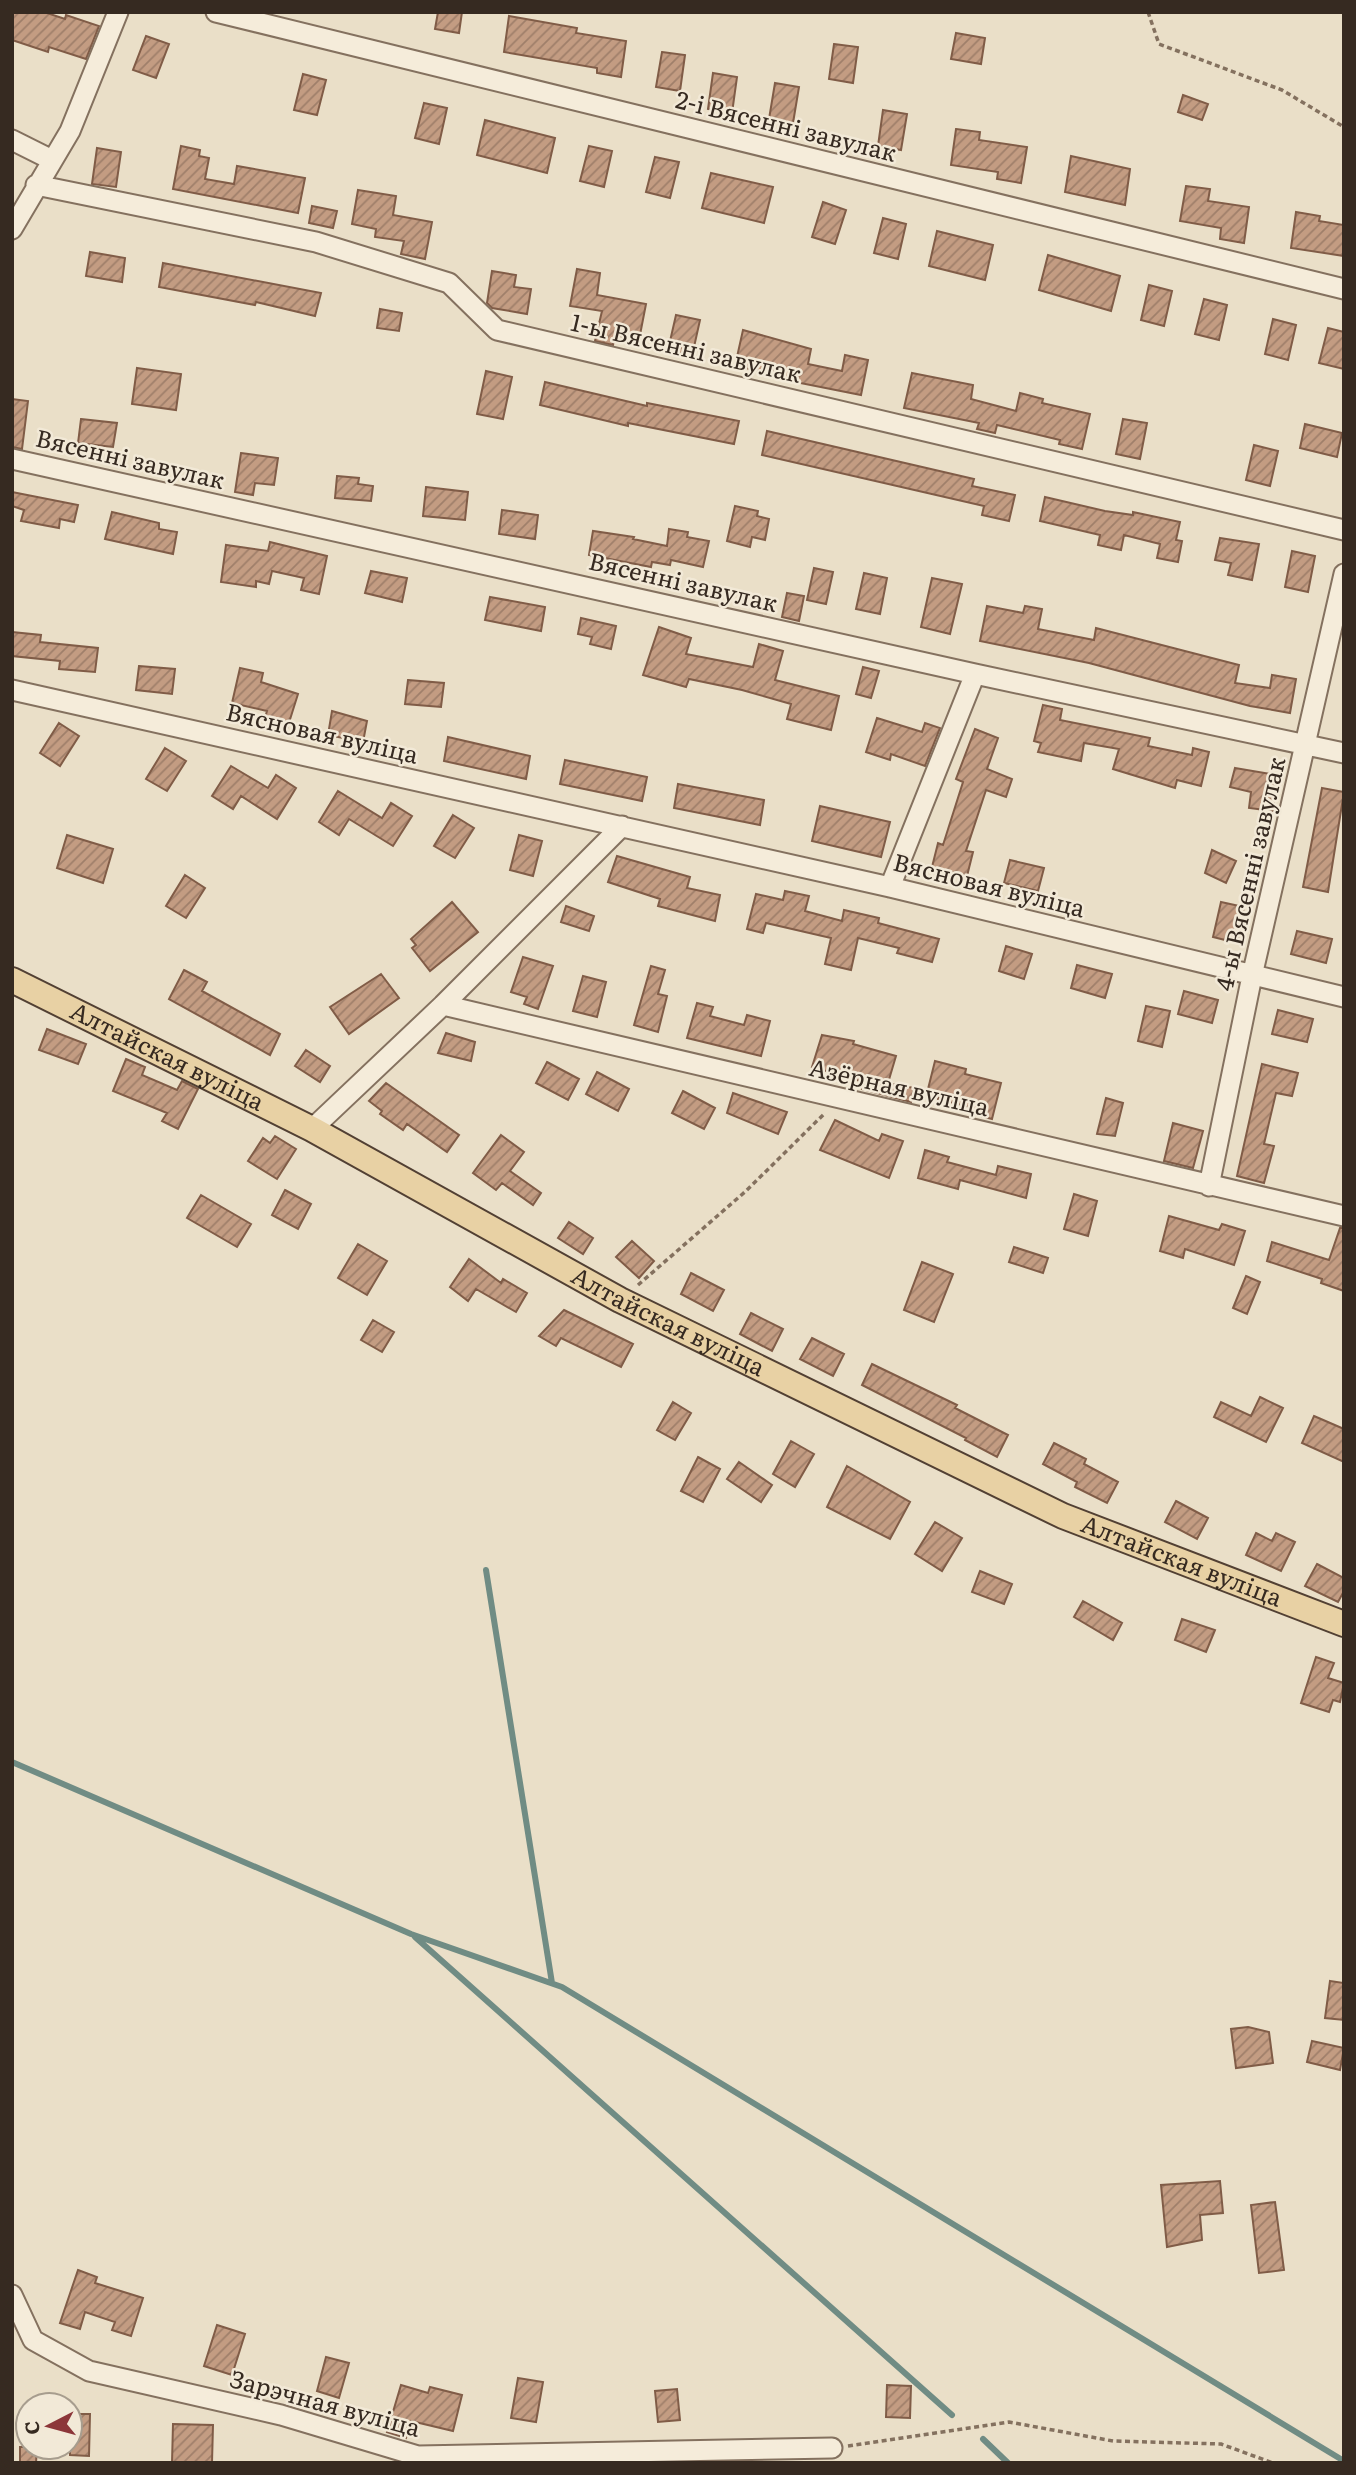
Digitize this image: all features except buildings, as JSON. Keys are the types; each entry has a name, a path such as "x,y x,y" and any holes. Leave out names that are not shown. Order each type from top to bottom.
{"main road":[{"name":"Алтайская вуліца","path":"12,980 313,1129 620,1300 1063,1516 1344,1624"}],"street":[{"path":"12,229 36,184 70,131 118,12"},
{"name":"2-і Вясенні завулак","path":"216,12 1344,289"},
{"path":"12,140 52,160"},
{"name":"1-ы Вясенні завулак","path":"36,184 316,242 449,283 497,330 1344,530"},
{"name":"Вясенні завулак","path":"12,459 975,674 1344,752"},
{"name":"4-ы Вясенні завулак","path":"1209,1186 1252,976 1344,574"},
{"path":"890,887 975,674"},
{"name":"Вясновая вуліца","path":"12,690 890,887 1344,998"},
{"path":"313,1129 443,1005 622,826"},
{"name":"Азёрная вуліца","path":"443,1005 1344,1216"},
{"name":"Зарэчная вуліца","path":"12,2295 33,2340 89,2371 281,2415 418,2456 832,2448"}],"path":[{"path":"1148,12 1159,44 1282,90 1344,127"},
{"path":"620,1300 746,1191 839,1099"},
{"path":"832,2448 1009,2421 1113,2441 1221,2444 1273,2463"}],"waterway":[{"path":"486,1570 552,1983"},
{"path":"12,1762 411,1934 562,1987 1344,2461"},
{"path":"415,1937 952,2415"},
{"path":"983,2439 1008,2463"}]}
